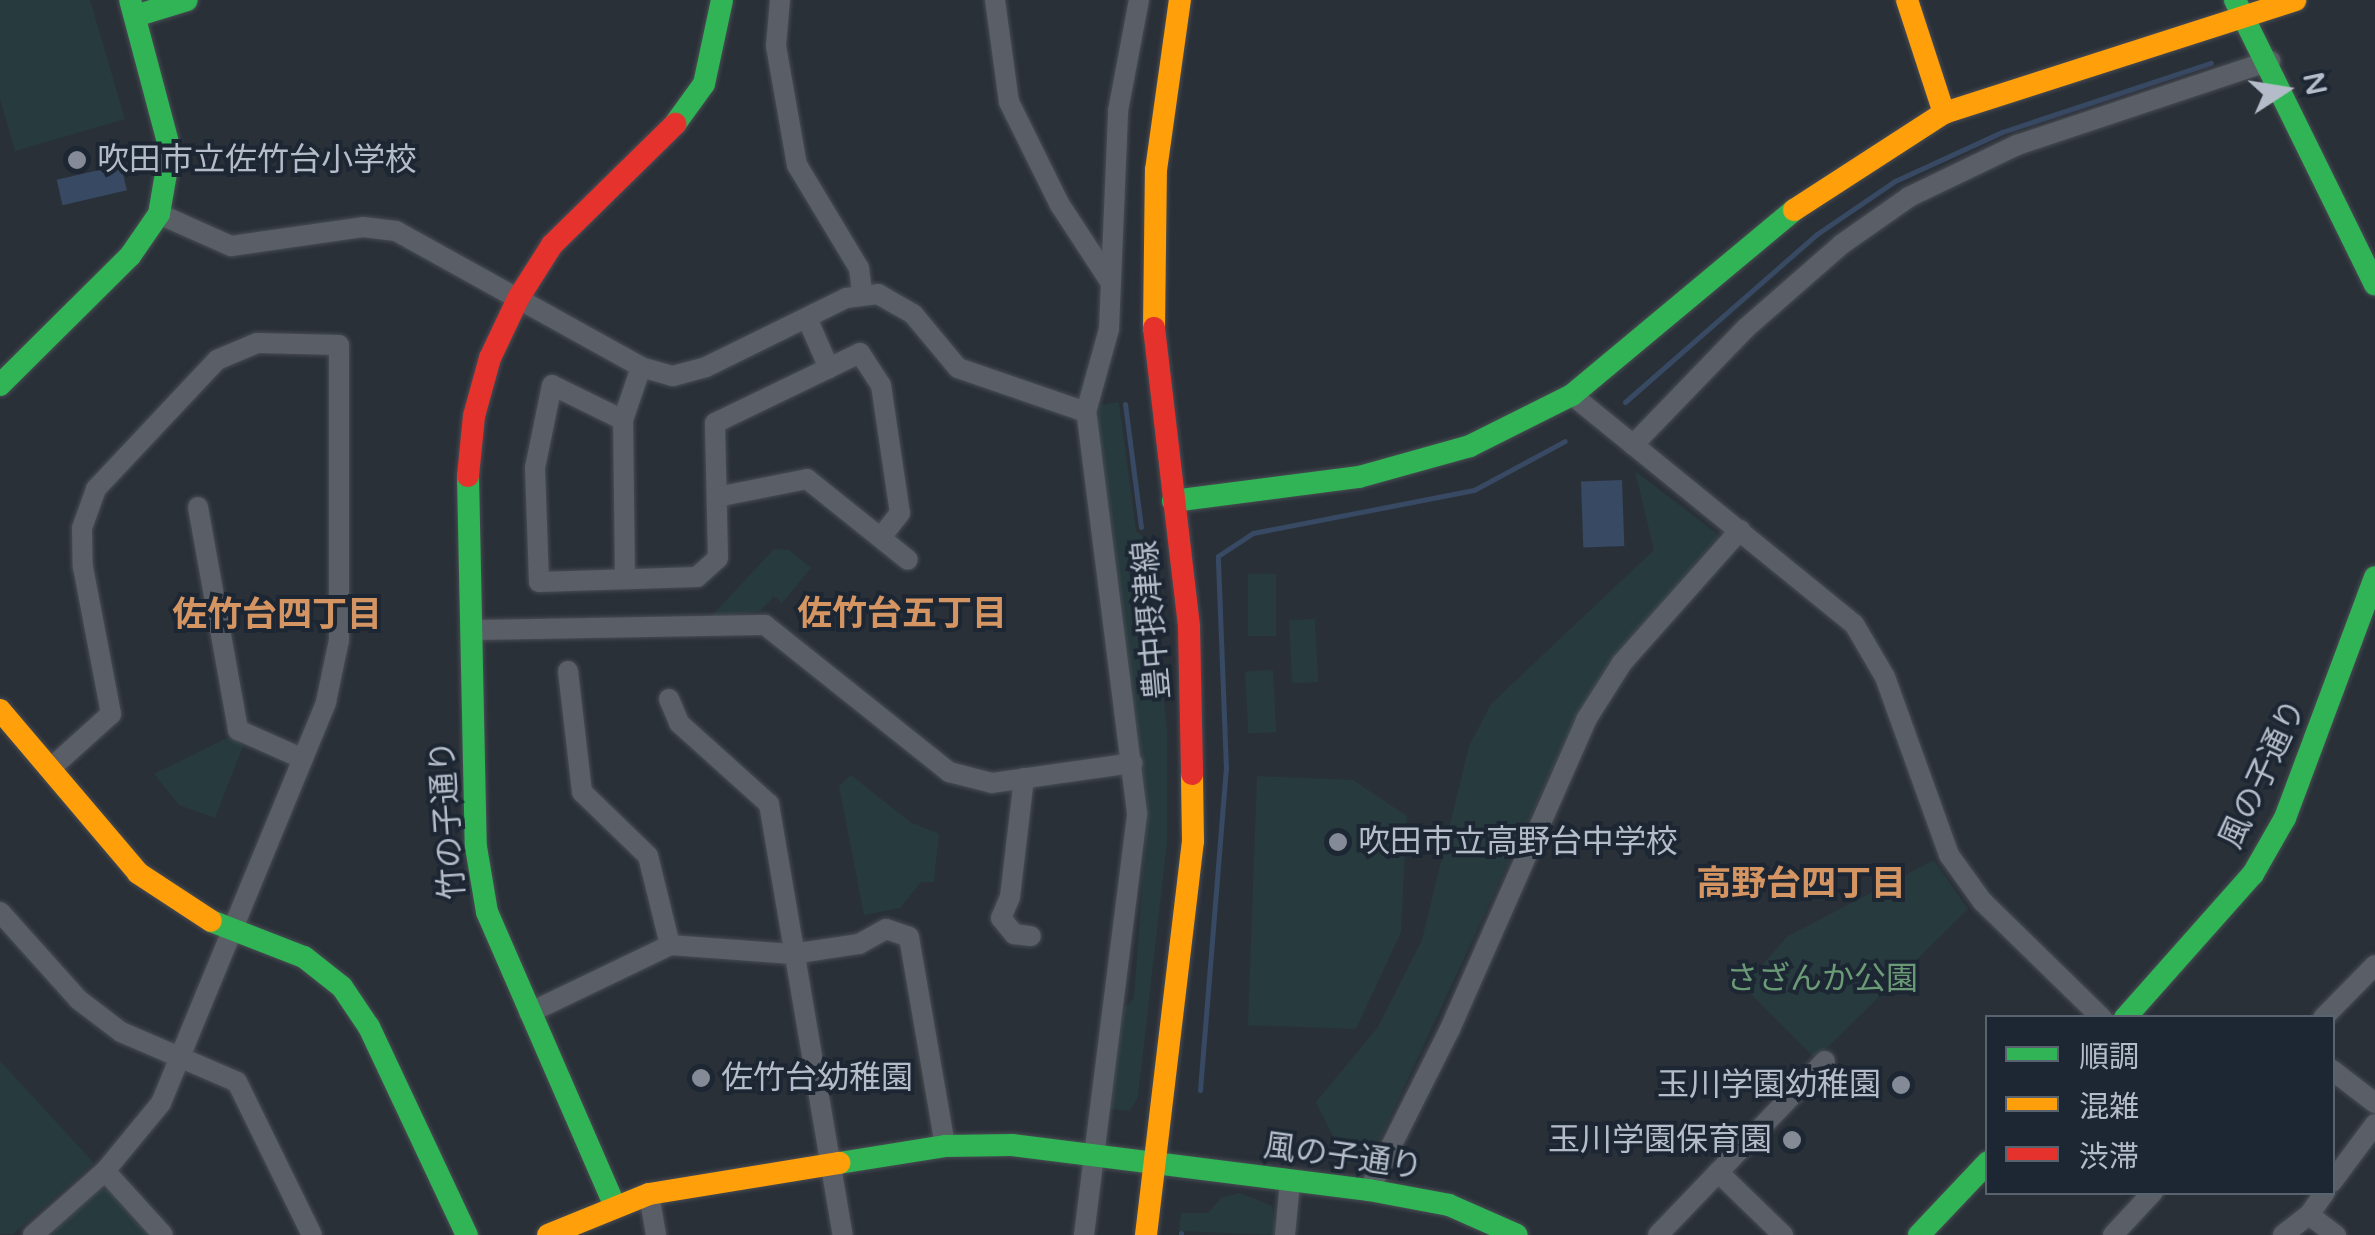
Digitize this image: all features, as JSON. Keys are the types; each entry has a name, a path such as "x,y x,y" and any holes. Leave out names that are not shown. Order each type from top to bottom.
{"street":[{"path":"0,385 130,256 159,214 170,150 133,8 187,0"},
{"name":"竹の子通り","path":"614,1204 486,912 476,847 467,488 474,416 518,296 552,245 674,126 704,84 721,26 722,0"},
{"path":"780,0 776,46 797,165 860,268 862,294"},
{"path":"995,0 1008,102 1060,205 1111,282"},
{"path":"1084,1235 1137,813 1086,412 1109,329 1118,111 1139,0"},
{"name":"豊中摂津線","path":"1146,1235 1193,841 1188,628 1151,304 1158,152 1180,0"},
{"path":"1907,0 1944,113"},
{"path":"1173,502 1358,477 1470,446 1572,395 1800,204 1944,113 2237,9 2296,0"},
{"path":"2237,9 2270,62 2375,284"},
{"path":"1634,444 1746,328 1842,244 1908,197 2017,145 2270,62"},
{"path":"159,214 231,246 363,226 396,231 641,367 673,376 706,367 862,294 896,299 958,368 1086,412"},
{"path":"807,318 829,368"},
{"path":"33,1235 105,1170 161,1103 326,702 338,640 339,345 308,340 257,343 217,360 96,490 82,528 82,568 112,714 50,768"},
{"path":"623,420 552,385 535,468 539,582 696,577 718,558 715,424 860,353 880,386 900,513 881,537"},
{"path":"625,579 623,420 641,367"},
{"path":"1572,395 1854,624 1885,677 1949,855 1982,901 2099,1015"},
{"path":"716,496 807,479 908,560"},
{"path":"198,507 238,730 303,760"},
{"path":"1368,1190 1450,1029 1586,720 1622,664 1740,530"},
{"name":"風の子通り","path":"2128,1015 2232,901 2285,818 2375,577"},
{"path":"472,630 771,620 949,772 992,782 1133,764"},
{"path":"568,671 575,761 585,814 648,856 670,945"},
{"path":"669,700 679,723 768,804 843,1235"},
{"path":"0,710 138,872 173,900 304,958 342,987 369,1027 467,1235"},
{"path":"1024,778 1010,898 1001,918 1014,934 1031,936"},
{"path":"0,912 79,1000 121,1032 237,1082 312,1235"},
{"path":"529,1013 670,945 792,954 859,944 886,928 909,936 944,1146"},
{"path":"2326,1015 2375,965"},
{"path":"1658,1235 1825,1062"},
{"path":"2335,1072 2375,1103"},
{"path":"2335,1178 2375,1124"},
{"path":"548,1235 614,1204 649,1194 944,1146 1155,1161"},
{"name":"風の子通り","path":"1155,1161 1368,1190 1449,1206 1517,1235"},
{"path":"1918,1235 1985,1165"},
{"path":"105,1170 163,1235"},
{"path":"1718,1172 1783,1235"},
{"path":"1285,1235 1290,1182"},
{"path":"649,1194 656,1235"},
{"path":"2113,1235 2150,1195"},
{"path":"2283,1235 2309,1214 2323,1195"},
{"path":"2309,1214 2336,1235"}],"green space":[{"path":"0,0 90,0 125,119 15,151 0,99"},
{"path":"1119,402 1136,531 1149,543 1167,732 1167,843 1138,1096 1130,1111 1110,1109 1122,1011 1134,998 1147,816 1098,425 1100,405"},
{"path":"1635,471 1719,535 1613,661 1576,718 1374,1152 1347,1164 1316,1102 1378,1027 1422,940 1469,746 1491,704 1654,550"},
{"path":"774,549 789,550 811,568 782,603 774,596 760,611 736,614 735,621 706,622"},
{"path":"1248,574 1276,574 1276,636 1248,636"},
{"path":"1315,619 1318,682 1292,683 1289,620"},
{"path":"1273,670 1276,732 1248,733 1245,671"},
{"path":"229,737 244,743 215,818 179,805 154,774"},
{"path":"851,775 910,822 939,834 934,882 921,882 900,908 864,915 839,786"},
{"path":"1257,776 1353,780 1407,816 1401,932 1356,1029 1248,1025"},
{"name":"さざんか公園","path":"1934,860 1968,909 1816,1059 1743,986 1788,936"},
{"path":"0,1061 94,1163 13,1234 0,1234"},
{"path":"96,1190 111,1190 153,1235 46,1235"},
{"path":"1240,1193 1272,1206 1277,1235 1179,1231 1181,1213 1208,1213 1221,1198"}],"water":[{"path":"121,165 127,190 63,205 57,180"},
{"path":"1622,480 1624,546 1583,547 1581,481"}],"waterway":[{"path":"1625,402 1817,234 1895,181 2002,132 2211,63"},
{"path":"1125,404 1141,527"},
{"path":"1200,1090 1226,769 1218,556 1253,533 1474,490 1565,441"}],"traffic: fast":[{"path":"0,385 130,256 159,214 170,150 130,0"},
{"path":"135,16 187,0"},
{"path":"675,124 704,84 722,0"},
{"path":"2235,0 2375,284"},
{"path":"1173,501 1359,477 1470,446 1572,395 1794,210"},
{"path":"468,476 476,847 487,912 614,1204"},
{"path":"2128,1015 2253,874 2285,818 2375,577"},
{"path":"211,921 304,957 342,987 369,1027 467,1235"},
{"path":"839,1163 945,1146 1012,1145 1369,1190 1449,1205 1517,1235"},
{"path":"1919,1235 1985,1165"}],"traffic: slow":[{"path":"1154,328 1156,170 1180,0"},
{"path":"1907,0 1944,113"},
{"path":"1794,210 1944,113 2295,0"},
{"path":"0,710 138,873 211,921"},
{"path":"1146,1235 1193,841 1192,774"},
{"path":"548,1235 649,1194 839,1163"}],"traffic: jam":[{"path":"468,476 474,416 490,358 519,297 552,245 675,124"},
{"path":"1154,328 1189,627 1192,774"}],"place":[{"name":"吹田市立佐竹台小学校","path":"77,160"},
{"name":"吹田市立高野台中学校","path":"1338,842"},
{"name":"佐竹台幼稚園","path":"701,1078"},
{"name":"玉川学園幼稚園","path":"1901,1085"},
{"name":"玉川学園保育園","path":"1792,1140"}],"district":[{"name":"佐竹台五丁目","path":"902,614"},
{"name":"佐竹台四丁目","path":"277,615"},
{"name":"高野台四丁目","path":"1801,884"}]}
